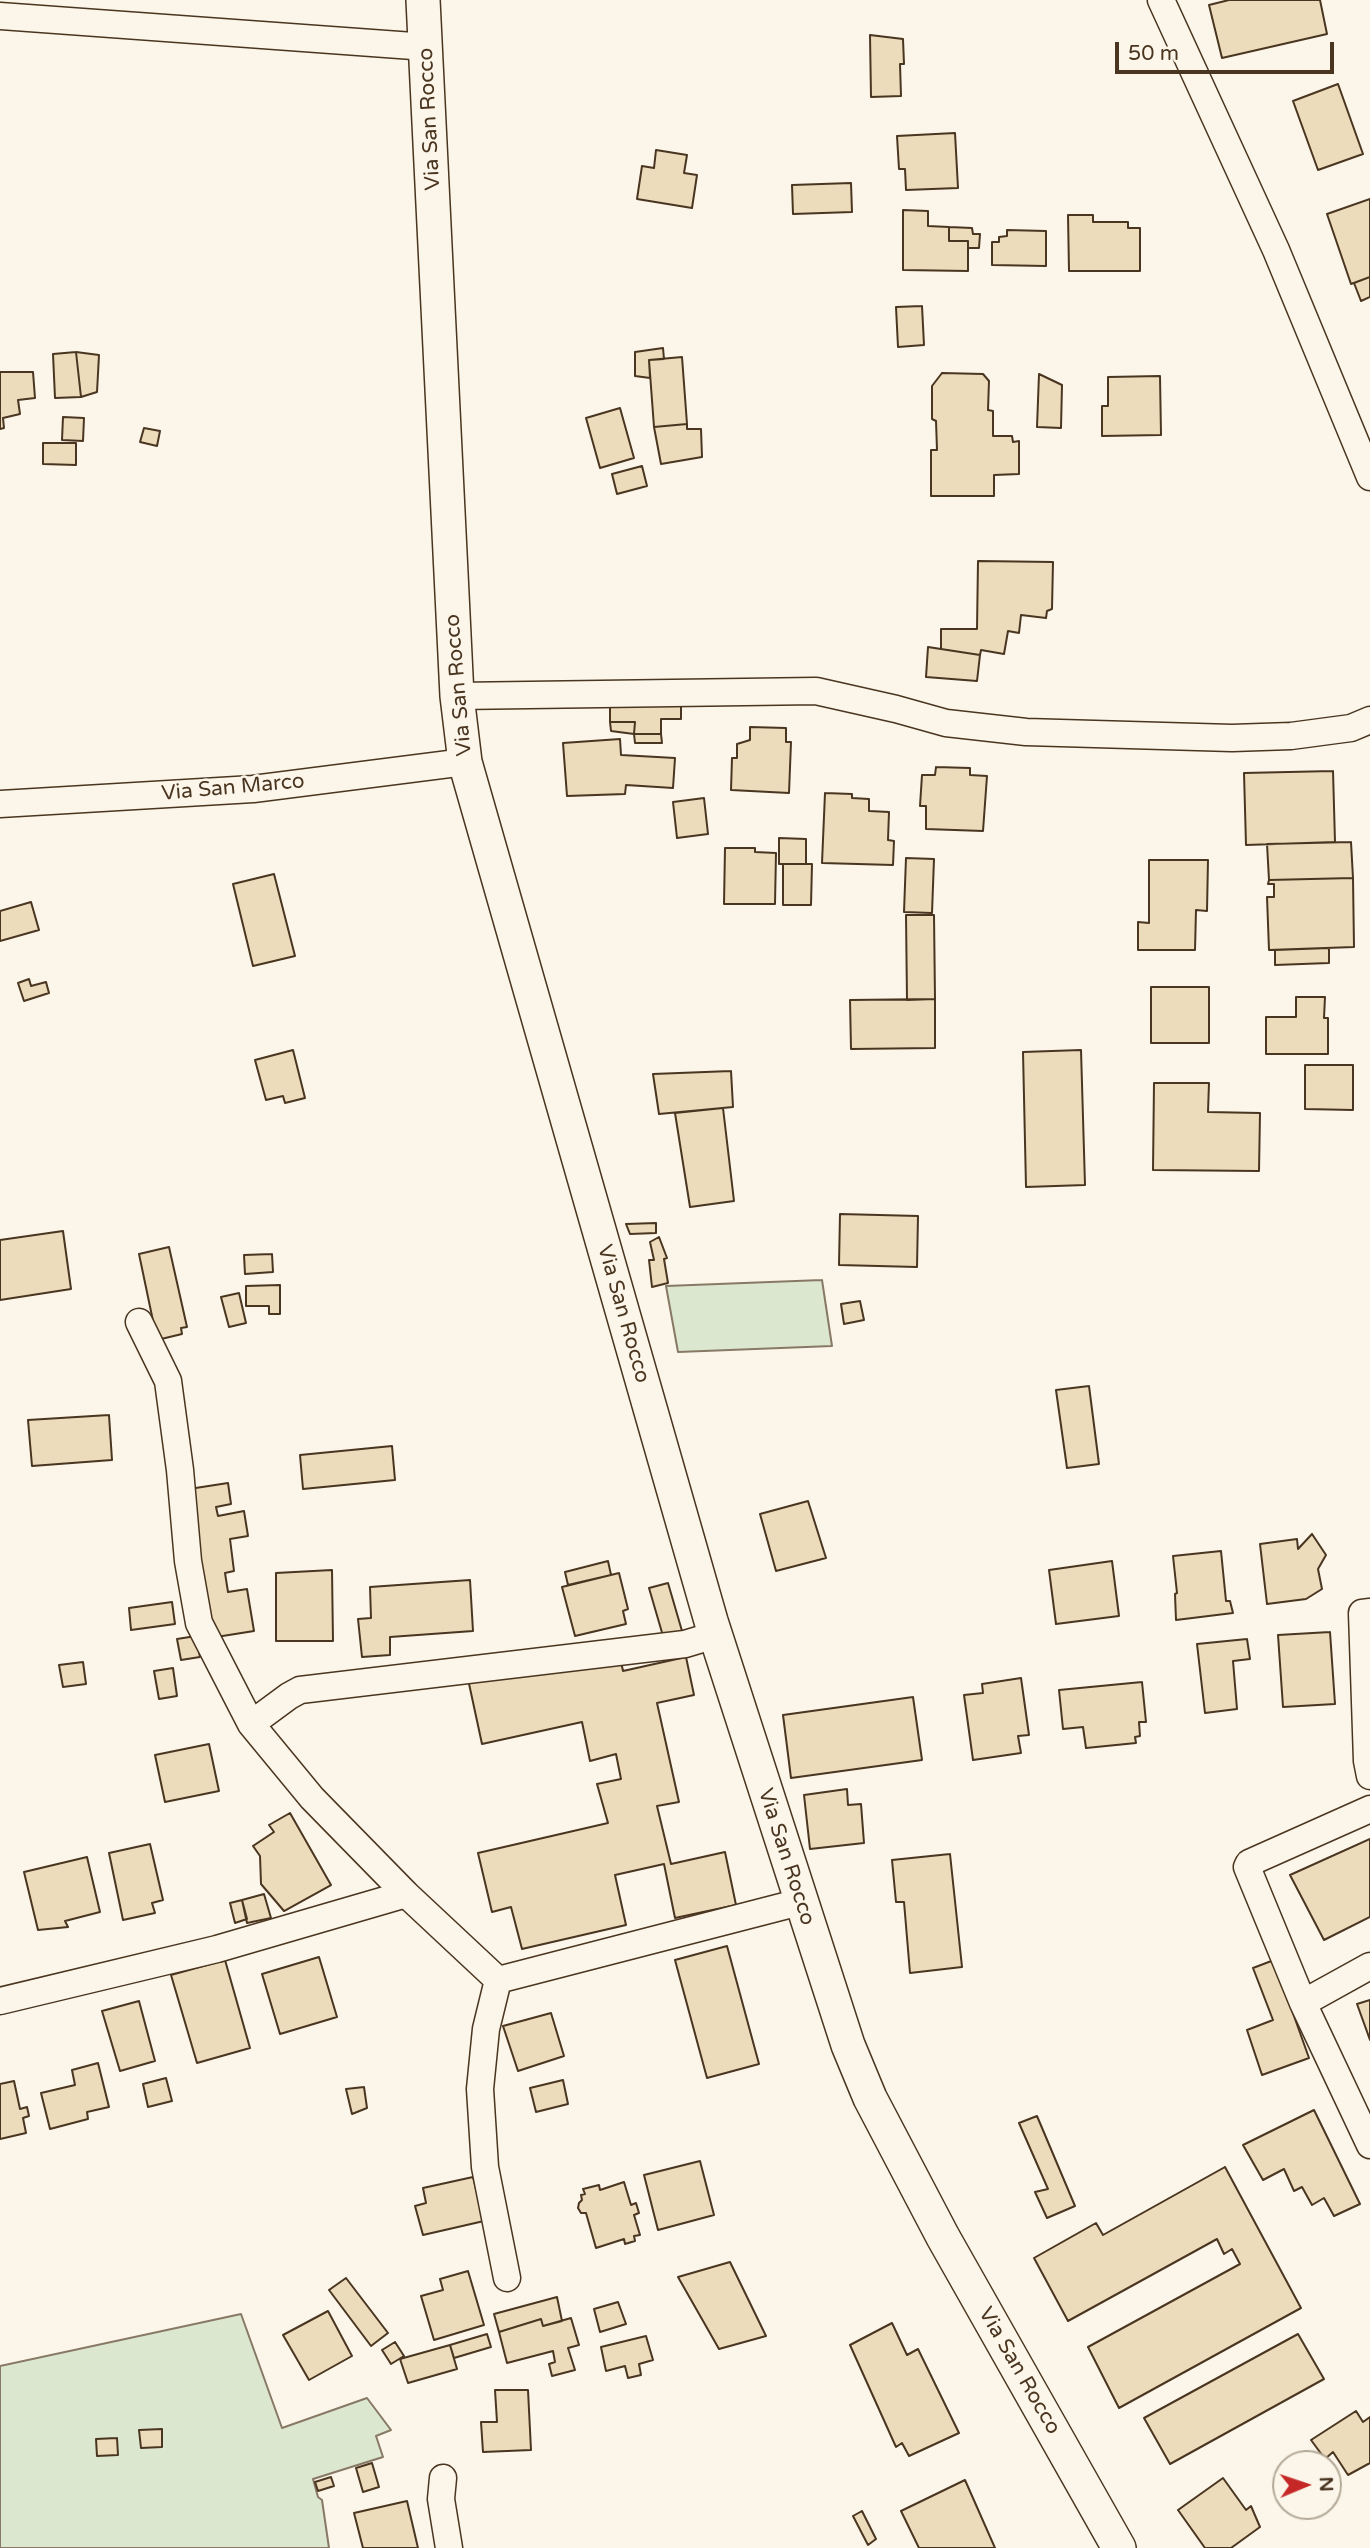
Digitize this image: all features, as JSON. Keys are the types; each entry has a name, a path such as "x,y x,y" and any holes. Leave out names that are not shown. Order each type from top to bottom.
{"street":[{"name":"Via San Rocco","path":"422,0 457,696 465,762 715,1635 848,2045 870,2098 943,2237 1119,2548"},
{"path":"1161,0 1276,250 1370,477"},
{"path":"0,16 44,10 426,47"},
{"path":"457,696 816,691 946,723 1026,732 1218,738 1291,736 1351,728 1370,720"},
{"name":"Via San Marco","path":"0,804 253,789 465,762"},
{"path":"139,1322 168,1381 188,1561 199,1623 251,1724 312,1798 406,1894 498,1980"},
{"path":"1370,1612 1362,1613 1367,1761 1370,1776"},
{"path":"251,1724 300,1690 685,1644 715,1635"},
{"path":"1370,1809 1249,1863 1247,1867 1304,2003 1370,2145"},
{"path":"0,2001 217,1949 406,1894"},
{"path":"498,1980 800,1902"},
{"path":"1304,2003 1370,1966"},
{"path":"498,1980 486,2029 480,2089 485,2167 507,2278"},
{"path":"443,2478 441,2499 449,2548"}],"green space":[{"path":"822,1280 832,1346 678,1352 666,1286"},
{"path":"241,2314 282,2428 367,2398 391,2430 376,2436 383,2457 313,2479 318,2497 322,2500 329,2548 0,2548 0,2366"}],"building":[{"path":"1229,0 1320,0 1327,34 1222,58 1209,5"},
{"path":"870,35 903,39 904,64 900,64 901,96 871,97"},
{"path":"1338,84 1363,154 1318,170 1293,101"},
{"path":"955,133 958,188 906,190 905,169 899,169 897,136"},
{"path":"656,150 687,155 684,173 697,175 692,208 637,199 642,166 654,168"},
{"path":"851,183 852,212 793,214 792,185"},
{"path":"1370,199 1370,277 1351,284 1327,214"},
{"path":"903,210 928,211 928,226 949,227 949,241 968,241 968,271 903,270"},
{"path":"1068,215 1093,215 1093,222 1128,222 1128,228 1140,228 1140,271 1069,271"},
{"path":"949,227 972,228 973,234 980,234 979,248 968,248 968,241 949,241"},
{"path":"1007,230 1046,231 1046,266 992,265 992,242 999,242 999,237 1007,236"},
{"path":"1370,277 1370,297 1361,301 1354,283"},
{"path":"922,306 924,345 898,347 896,307"},
{"path":"663,348 664,359 649,360 650,378 635,376 635,352"},
{"path":"76,352 99,355 97,392 81,397"},
{"path":"76,352 81,397 55,398 53,354"},
{"path":"682,357 687,424 654,427 649,360"},
{"path":"0,372 33,372 35,398 18,400 20,414 3,418 4,428 0,429"},
{"path":"942,373 983,374 989,381 988,410 993,411 993,436 1012,436 1013,442 1019,441 1019,474 994,475 994,496 931,496 931,450 937,450 936,421 932,419 932,386"},
{"path":"1039,374 1062,385 1061,428 1037,427"},
{"path":"1160,376 1161,435 1102,436 1102,406 1108,406 1108,377"},
{"path":"620,408 634,458 600,468 586,418"},
{"path":"63,417 84,418 83,441 62,440"},
{"path":"687,424 687,429 701,429 702,457 661,464 654,427"},
{"path":"144,428 160,431 157,446 140,442"},
{"path":"43,443 76,443 76,465 43,464"},
{"path":"642,466 647,486 617,494 612,474"},
{"path":"978,561 1053,562 1052,609 1047,611 1046,618 1021,615 1019,633 1008,631 1004,654 981,650 980,655 941,649 941,629 977,629"},
{"path":"928,647 980,655 977,681 926,677"},
{"path":"610,698 681,700 681,719 661,719 661,734 634,734 635,722 610,722"},
{"path":"610,722 635,722 634,734 611,731"},
{"path":"750,727 786,728 786,742 791,742 789,793 731,790 732,758 737,758 737,744 750,740"},
{"path":"634,734 661,734 662,743 635,743"},
{"path":"620,739 621,755 675,758 673,788 626,785 625,794 567,796 563,743"},
{"path":"936,767 970,768 970,775 987,776 983,831 926,829 926,806 920,806 922,775 935,775"},
{"path":"1333,771 1335,842 1246,845 1244,773"},
{"path":"825,793 852,794 852,798 869,799 869,811 889,812 888,840 894,841 893,865 822,863"},
{"path":"704,798 708,834 677,838 673,802"},
{"path":"779,838 806,839 806,864 779,864"},
{"path":"1351,842 1353,878 1269,880 1267,844"},
{"path":"725,848 755,848 755,852 776,853 775,904 724,904"},
{"path":"906,858 934,859 932,913 904,912"},
{"path":"1149,860 1208,860 1207,911 1196,910 1195,950 1138,950 1138,922 1149,923"},
{"path":"783,864 812,864 811,905 783,905"},
{"path":"274,874 295,956 253,966 233,884"},
{"path":"1353,878 1354,947 1269,950 1267,897 1274,897 1274,884 1268,884 1269,880"},
{"path":"31,902 39,930 0,941 0,911"},
{"path":"906,915 934,915 935,999 907,1000"},
{"path":"1329,948 1329,963 1275,965 1275,950"},
{"path":"29,979 31,986 46,982 49,993 24,1001 18,983"},
{"path":"1151,987 1209,987 1209,1043 1151,1043"},
{"path":"1296,997 1325,997 1324,1018 1328,1018 1328,1054 1266,1054 1266,1017 1296,1017"},
{"path":"935,999 935,1048 851,1049 850,1000"},
{"path":"293,1050 305,1098 285,1103 283,1096 266,1100 255,1060"},
{"path":"1081,1050 1085,1185 1026,1187 1023,1052"},
{"path":"1305,1065 1353,1065 1353,1110 1305,1109"},
{"path":"731,1071 733,1107 659,1114 653,1074"},
{"path":"1154,1083 1209,1083 1208,1112 1260,1113 1259,1171 1153,1170"},
{"path":"723,1108 734,1201 690,1207 675,1113"},
{"path":"840,1214 918,1216 917,1267 839,1265"},
{"path":"656,1223 656,1233 630,1234 626,1224"},
{"path":"63,1231 71,1289 0,1300 0,1240"},
{"path":"659,1237 667,1258 664,1259 668,1283 652,1287 649,1260 654,1260 650,1242"},
{"path":"169,1247 187,1327 181,1328 182,1334 157,1340 139,1254"},
{"path":"272,1254 273,1272 245,1274 244,1255"},
{"path":"280,1285 280,1314 269,1314 269,1306 246,1306 246,1286"},
{"path":"239,1293 246,1323 229,1327 221,1297"},
{"path":"860,1301 864,1320 844,1324 841,1304"},
{"path":"1089,1386 1099,1464 1067,1468 1056,1390"},
{"path":"109,1415 112,1460 32,1466 28,1420"},
{"path":"392,1446 395,1480 303,1489 300,1455"},
{"path":"228,1483 231,1504 216,1507 218,1516 244,1511 248,1536 230,1539 234,1571 225,1573 228,1592 247,1589 254,1631 210,1638 189,1489"},
{"path":"808,1501 826,1558 776,1571 760,1514"},
{"path":"1312,1534 1326,1555 1318,1569 1322,1589 1306,1599 1267,1604 1260,1544 1297,1539 1298,1549"},
{"path":"1221,1551 1226,1601 1230,1601 1233,1613 1176,1620 1177,1593 1173,1556"},
{"path":"608,1561 611,1575 568,1585 565,1572"},
{"path":"1112,1561 1119,1616 1056,1624 1049,1570"},
{"path":"332,1570 333,1641 276,1641 276,1573"},
{"path":"619,1573 628,1609 623,1611 626,1624 575,1636 562,1587"},
{"path":"470,1580 473,1631 390,1637 390,1655 362,1657 358,1619 371,1618 370,1587"},
{"path":"668,1583 682,1631 663,1636 649,1588"},
{"path":"172,1602 175,1624 131,1630 129,1608"},
{"path":"1330,1632 1335,1704 1283,1707 1278,1635"},
{"path":"196,1636 200,1657 181,1660 177,1639"},
{"path":"1247,1639 1250,1659 1233,1661 1237,1709 1205,1713 1197,1644"},
{"path":"620,1657 623,1671 686,1657 694,1695 657,1703 679,1802 657,1806 671,1864 725,1852 736,1905 675,1918 664,1864 615,1875 626,1925 522,1949 511,1907 492,1912 478,1853 608,1823 597,1784 621,1779 616,1754 590,1761 582,1722 482,1744 468,1679"},
{"path":"83,1662 86,1684 63,1687 59,1665"},
{"path":"173,1668 177,1696 159,1699 154,1671"},
{"path":"1021,1678 1029,1735 1018,1736 1021,1753 973,1760 964,1695 983,1693 982,1684"},
{"path":"1142,1682 1146,1722 1139,1722 1140,1736 1135,1737 1136,1743 1086,1748 1083,1727 1063,1729 1059,1690"},
{"path":"913,1697 922,1760 791,1778 783,1715"},
{"path":"209,1744 219,1791 165,1802 155,1755"},
{"path":"847,1789 848,1805 861,1804 864,1843 810,1849 804,1795"},
{"path":"290,1813 331,1885 284,1911 261,1884 260,1856 253,1846 274,1832 269,1825"},
{"path":"1370,1839 1370,1917 1324,1940 1290,1875"},
{"path":"150,1844 163,1900 152,1903 155,1913 123,1920 109,1853"},
{"path":"950,1854 962,1967 910,1973 904,1902 896,1902 892,1860"},
{"path":"87,1857 100,1912 65,1921 68,1927 38,1930 24,1872"},
{"path":"264,1894 271,1918 247,1923 242,1900"},
{"path":"242,1900 247,1919 235,1923 230,1903"},
{"path":"727,1946 759,2064 707,2078 675,1960"},
{"path":"319,1957 337,2017 280,2034 262,1974"},
{"path":"225,1960 250,2048 197,2063 171,1975"},
{"path":"1274,1960 1309,2058 1262,2075 1247,2030 1273,2020 1253,1968"},
{"path":"1370,2000 1370,2040 1357,2004"},
{"path":"139,2001 155,2061 120,2071 102,2011"},
{"path":"551,2013 564,2056 518,2071 503,2026"},
{"path":"98,2063 109,2107 87,2112 88,2119 50,2129 41,2093 75,2085 72,2070"},
{"path":"166,2078 172,2101 148,2107 143,2084"},
{"path":"563,2080 568,2104 536,2112 530,2088"},
{"path":"14,2081 20,2109 27,2107 29,2116 23,2118 26,2133 0,2139 0,2084"},
{"path":"364,2087 367,2108 352,2114 346,2089"},
{"path":"1314,2110 1360,2204 1334,2216 1324,2198 1312,2205 1302,2187 1294,2191 1284,2169 1263,2180 1243,2145"},
{"path":"1037,2116 1075,2206 1047,2218 1035,2192 1048,2189 1019,2123"},
{"path":"700,2161 714,2215 658,2230 644,2175"},
{"path":"1225,2167 1301,2308 1119,2408 1088,2347 1240,2264 1232,2249 1224,2254 1217,2239 1068,2321 1034,2258 1096,2223 1103,2235"},
{"path":"473,2177 484,2221 423,2235 415,2206 426,2203 423,2188"},
{"path":"624,2182 631,2205 636,2203 639,2213 634,2215 640,2235 634,2236 635,2241 625,2244 624,2239 596,2248 586,2213 581,2213 578,2208 581,2195 585,2194 583,2189 599,2185 600,2190"},
{"path":"730,2262 766,2336 719,2349 678,2277"},
{"path":"468,2271 484,2325 434,2340 421,2296 443,2290 440,2279"},
{"path":"346,2278 388,2333 371,2346 329,2290"},
{"path":"557,2297 562,2321 543,2326 541,2319 499,2332 494,2314"},
{"path":"618,2302 626,2324 600,2332 594,2309"},
{"path":"328,2311 352,2356 309,2380 283,2335"},
{"path":"571,2318 579,2345 568,2348 575,2370 552,2376 549,2364 555,2362 553,2351 507,2363 499,2332 541,2319 543,2326"},
{"path":"892,2323 907,2355 918,2349 959,2433 909,2456 902,2443 896,2447 850,2345"},
{"path":"487,2334 491,2347 454,2358 450,2345"},
{"path":"1298,2334 1324,2379 1170,2464 1144,2418"},
{"path":"646,2336 653,2360 639,2364 641,2375 628,2378 625,2366 606,2371 601,2347"},
{"path":"395,2342 404,2356 391,2364 382,2350"},
{"path":"450,2345 457,2369 408,2383 400,2359"},
{"path":"495,2390 528,2390 531,2450 483,2452 481,2422 497,2422"},
{"path":"1356,2411 1363,2422 1370,2417 1370,2463 1348,2475 1342,2466 1342,2450 1318,2450 1311,2440"},
{"path":"162,2429 162,2447 141,2448 139,2430"},
{"path":"117,2438 118,2455 97,2456 96,2439"},
{"path":"372,2463 379,2487 363,2492 356,2468"},
{"path":"331,2477 334,2486 318,2491 315,2482"},
{"path":"1223,2478 1246,2510 1251,2506 1260,2527 1231,2548 1205,2548 1178,2510"},
{"path":"965,2480 995,2548 919,2548 901,2511"},
{"path":"407,2501 418,2548 363,2548 354,2513"},
{"path":"862,2511 876,2539 868,2545 853,2516"}]}
